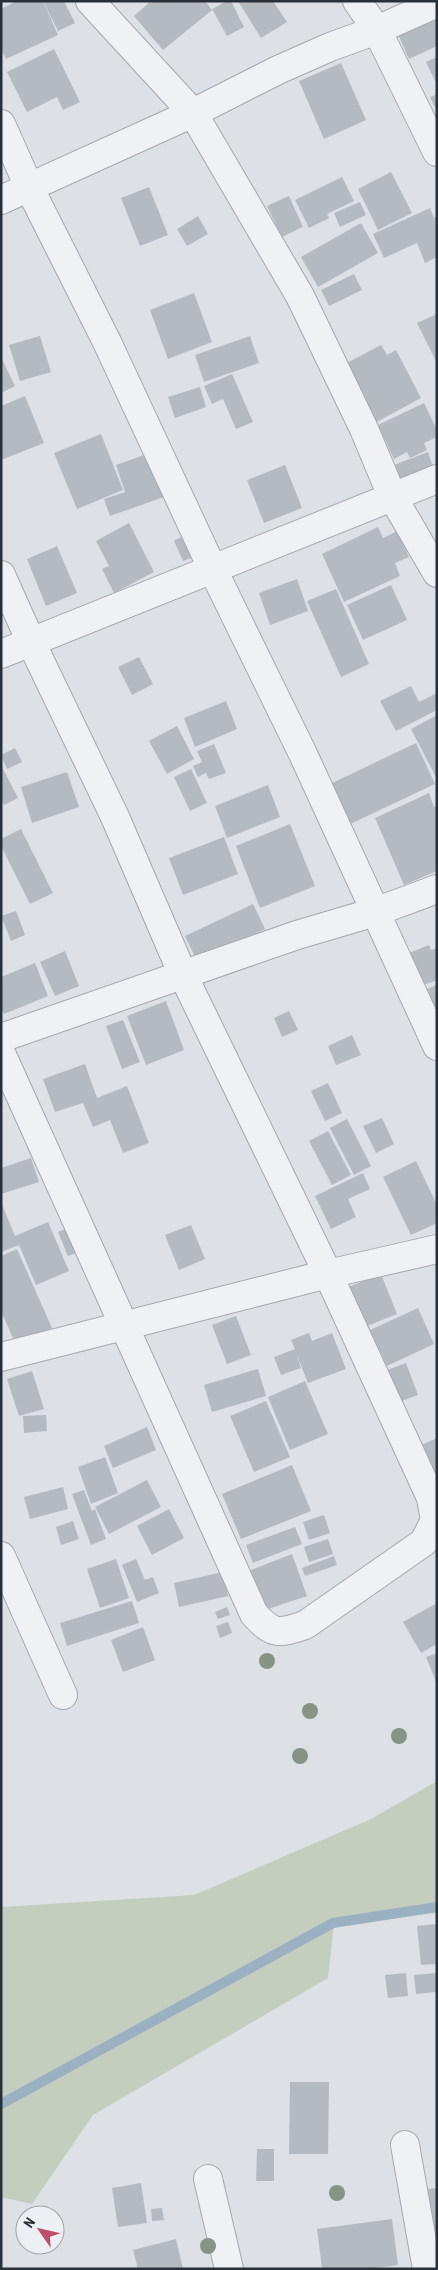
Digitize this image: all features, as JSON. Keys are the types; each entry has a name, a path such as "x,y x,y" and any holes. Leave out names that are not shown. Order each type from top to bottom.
{"street":[{"path":"90,1 193,113 300,296 364,429 392,496 437,573"},
{"path":"357,1 377,30 437,152"},
{"path":"1,200 193,113 287,66 377,30 437,3"},
{"path":"1,124 29,187 107,342 213,570 303,754 437,1046"},
{"path":"1,654 437,479"},
{"path":"1,575 115,817 183,975 328,1274 431,1498 435,1520 424,1542 305,1625 284,1632 267,1628 254,1614 1,1053"},
{"path":"1,1038 297,935 375,912 437,889"},
{"path":"1,1357 328,1274 437,1249"},
{"path":"1,1556 63,1695"},
{"path":"405,2145 427,2269"},
{"path":"208,2179 229,2269"}],"green space":[{"path":"437,1781 437,1913 334,1923 328,1978 93,2115 32,2204 1,2197 1,1907 194,1895 371,1819"}],"building":[{"path":"17,1 43,1 58,35 6,59 1,49 1,9"},
{"path":"43,1 64,1 75,23 58,31"},
{"path":"151,1 205,1 212,10 163,50 134,16"},
{"path":"227,1 231,1 244,27 227,36 212,9"},
{"path":"238,1 273,1 287,22 261,38"},
{"path":"437,11 437,46 409,59 396,30"},
{"path":"54,49 80,102 63,110 57,97 27,112 7,72"},
{"path":"437,57 437,85 426,62"},
{"path":"341,63 366,120 324,139 299,81"},
{"path":"437,94 437,112 430,97"},
{"path":"391,172 412,213 378,230 358,189"},
{"path":"342,177 354,201 327,214 329,218 309,228 295,200"},
{"path":"149,187 168,235 140,246 121,198"},
{"path":"289,196 303,227 282,237 267,206"},
{"path":"360,202 366,215 340,227 334,213"},
{"path":"430,208 434,218 437,217 437,257 425,263 417,243 384,258 373,234"},
{"path":"198,216 208,234 187,246 177,229"},
{"path":"361,223 378,253 318,287 301,257"},
{"path":"354,274 362,290 329,306 321,290"},
{"path":"194,293 212,342 168,359 150,310"},
{"path":"437,314 437,363 417,323"},
{"path":"40,336 51,372 20,381 9,345"},
{"path":"250,336 259,363 204,382 195,355"},
{"path":"381,345 387,355 396,350 421,398 371,425 341,366"},
{"path":"1,357 15,386 1,393"},
{"path":"232,374 253,422 236,429 223,399 212,404 204,386"},
{"path":"200,387 206,407 175,418 168,397"},
{"path":"25,396 44,443 1,460 1,406"},
{"path":"424,403 437,430 437,437 424,443 427,450 410,458 407,452 394,459 378,425"},
{"path":"101,434 123,490 77,509 54,453"},
{"path":"428,452 433,467 399,480 394,465"},
{"path":"150,453 164,497 110,516 104,499 125,492 116,465"},
{"path":"285,465 302,508 264,523 247,480"},
{"path":"129,523 154,572 114,593 102,569 109,566 96,541"},
{"path":"378,527 383,538 397,531 409,557 395,563 400,576 344,602 322,554"},
{"path":"186,534 196,556 183,561 174,541"},
{"path":"57,546 77,593 46,606 27,559"},
{"path":"297,579 308,611 270,625 259,593"},
{"path":"391,585 407,620 363,640 347,605"},
{"path":"336,589 369,664 341,677 307,601"},
{"path":"139,657 153,684 132,695 118,667"},
{"path":"411,686 419,702 437,693 437,710 396,731 380,701"},
{"path":"226,701 237,729 195,747 184,718"},
{"path":"437,715 437,779 411,729"},
{"path":"177,726 194,759 167,774 149,741"},
{"path":"416,743 435,784 346,826 328,785"},
{"path":"214,744 226,773 209,779 206,773 198,777 193,766 202,762 197,751"},
{"path":"15,748 22,762 7,769 1,755"},
{"path":"1,765 18,798 4,805 1,800"},
{"path":"191,769 207,803 190,811 174,777"},
{"path":"67,772 79,807 32,823 21,787"},
{"path":"268,785 280,817 227,838 215,806"},
{"path":"429,793 434,807 437,806 437,871 404,885 375,818"},
{"path":"290,824 315,886 260,908 236,846"},
{"path":"21,829 53,893 30,904 1,846 1,839"},
{"path":"224,837 238,874 183,895 169,858"},
{"path":"253,904 265,929 197,961 185,936"},
{"path":"16,911 25,935 11,941 1,916"},
{"path":"429,945 431,950 437,948 437,980 421,986 409,953"},
{"path":"65,951 79,986 55,996 40,962"},
{"path":"35,963 48,996 4,1014 1,1008 1,977"},
{"path":"437,985 437,1006 430,1009 424,990"},
{"path":"166,1001 184,1050 146,1065 127,1016"},
{"path":"289,1011 298,1030 282,1037 274,1018"},
{"path":"123,1020 140,1062 122,1069 106,1026"},
{"path":"352,1035 361,1055 336,1065 328,1046"},
{"path":"85,1064 97,1098 127,1086 149,1143 123,1153 110,1120 93,1127 83,1103 55,1112 43,1079"},
{"path":"328,1083 342,1113 325,1121 311,1091"},
{"path":"382,1118 394,1144 376,1153 363,1126"},
{"path":"347,1119 371,1166 354,1175 330,1128"},
{"path":"328,1131 351,1175 332,1185 309,1141"},
{"path":"31,1158 39,1182 1,1194 1,1168"},
{"path":"416,1161 437,1205 437,1223 411,1235 383,1177"},
{"path":"363,1173 370,1189 348,1199 356,1217 331,1229 315,1196"},
{"path":"1,1202 15,1236 48,1222 69,1271 36,1285 19,1245 1,1252"},
{"path":"191,1225 205,1259 179,1270 165,1235"},
{"path":"68,1228 79,1252 68,1256 58,1232"},
{"path":"17,1249 52,1328 16,1345 1,1311 1,1256"},
{"path":"381,1274 397,1314 362,1328 346,1288"},
{"path":"418,1308 434,1344 387,1366 370,1330"},
{"path":"236,1316 251,1355 227,1364 212,1325"},
{"path":"309,1333 312,1341 332,1333 346,1369 308,1383 296,1353 301,1368 281,1375 274,1357 295,1349 291,1340"},
{"path":"406,1363 418,1395 399,1402 387,1370"},
{"path":"258,1369 266,1396 212,1412 204,1385"},
{"path":"32,1371 44,1409 19,1416 7,1379"},
{"path":"305,1381 328,1434 290,1450 268,1397"},
{"path":"266,1401 290,1457 254,1472 230,1416"},
{"path":"46,1415 47,1431 24,1433 23,1416"},
{"path":"147,1427 156,1450 113,1468 104,1446"},
{"path":"437,1438 437,1492 417,1447"},
{"path":"105,1457 118,1493 91,1504 78,1467"},
{"path":"292,1465 311,1511 241,1539 222,1494"},
{"path":"147,1480 161,1507 109,1534 95,1507"},
{"path":"63,1487 68,1509 30,1519 24,1497"},
{"path":"84,1490 92,1511 95,1509 106,1539 91,1545 72,1494"},
{"path":"169,1509 184,1538 152,1555 137,1526"},
{"path":"324,1515 330,1533 309,1540 303,1522"},
{"path":"73,1521 79,1539 61,1545 56,1527"},
{"path":"295,1527 302,1544 253,1563 246,1545"},
{"path":"328,1539 333,1554 309,1562 304,1547"},
{"path":"292,1554 307,1596 262,1611 248,1571"},
{"path":"334,1556 337,1565 305,1576 302,1568"},
{"path":"116,1559 129,1598 100,1608 87,1569"},
{"path":"136,1559 145,1580 153,1577 159,1593 137,1602 122,1565"},
{"path":"223,1572 228,1596 179,1607 174,1583"},
{"path":"132,1601 139,1623 67,1646 60,1623"},
{"path":"437,1603 437,1644 421,1653 403,1622"},
{"path":"227,1607 230,1615 218,1619 215,1612"},
{"path":"228,1622 232,1633 220,1638 216,1626"},
{"path":"143,1627 155,1660 123,1672 111,1640"},
{"path":"437,1653 437,1684 426,1657"},
{"path":"437,1924 437,1964 421,1965 417,1926"},
{"path":"406,1973 408,1996 388,1998 385,1975"},
{"path":"437,1973 437,1992 416,1994 414,1975"},
{"path":"290,2082 329,2082 328,2154 289,2154"},
{"path":"257,2149 274,2149 274,2181 256,2181"},
{"path":"141,2183 147,2223 118,2227 112,2188"},
{"path":"437,2188 437,2231 434,2231 427,2189"},
{"path":"162,2208 164,2220 152,2221 151,2209"},
{"path":"392,2219 398,2265 368,2269 322,2269 317,2229"},
{"path":"176,2239 183,2269 138,2269 133,2250"}],"waterway":[{"path":"1,2104 333,1923 437,1907"}]}
